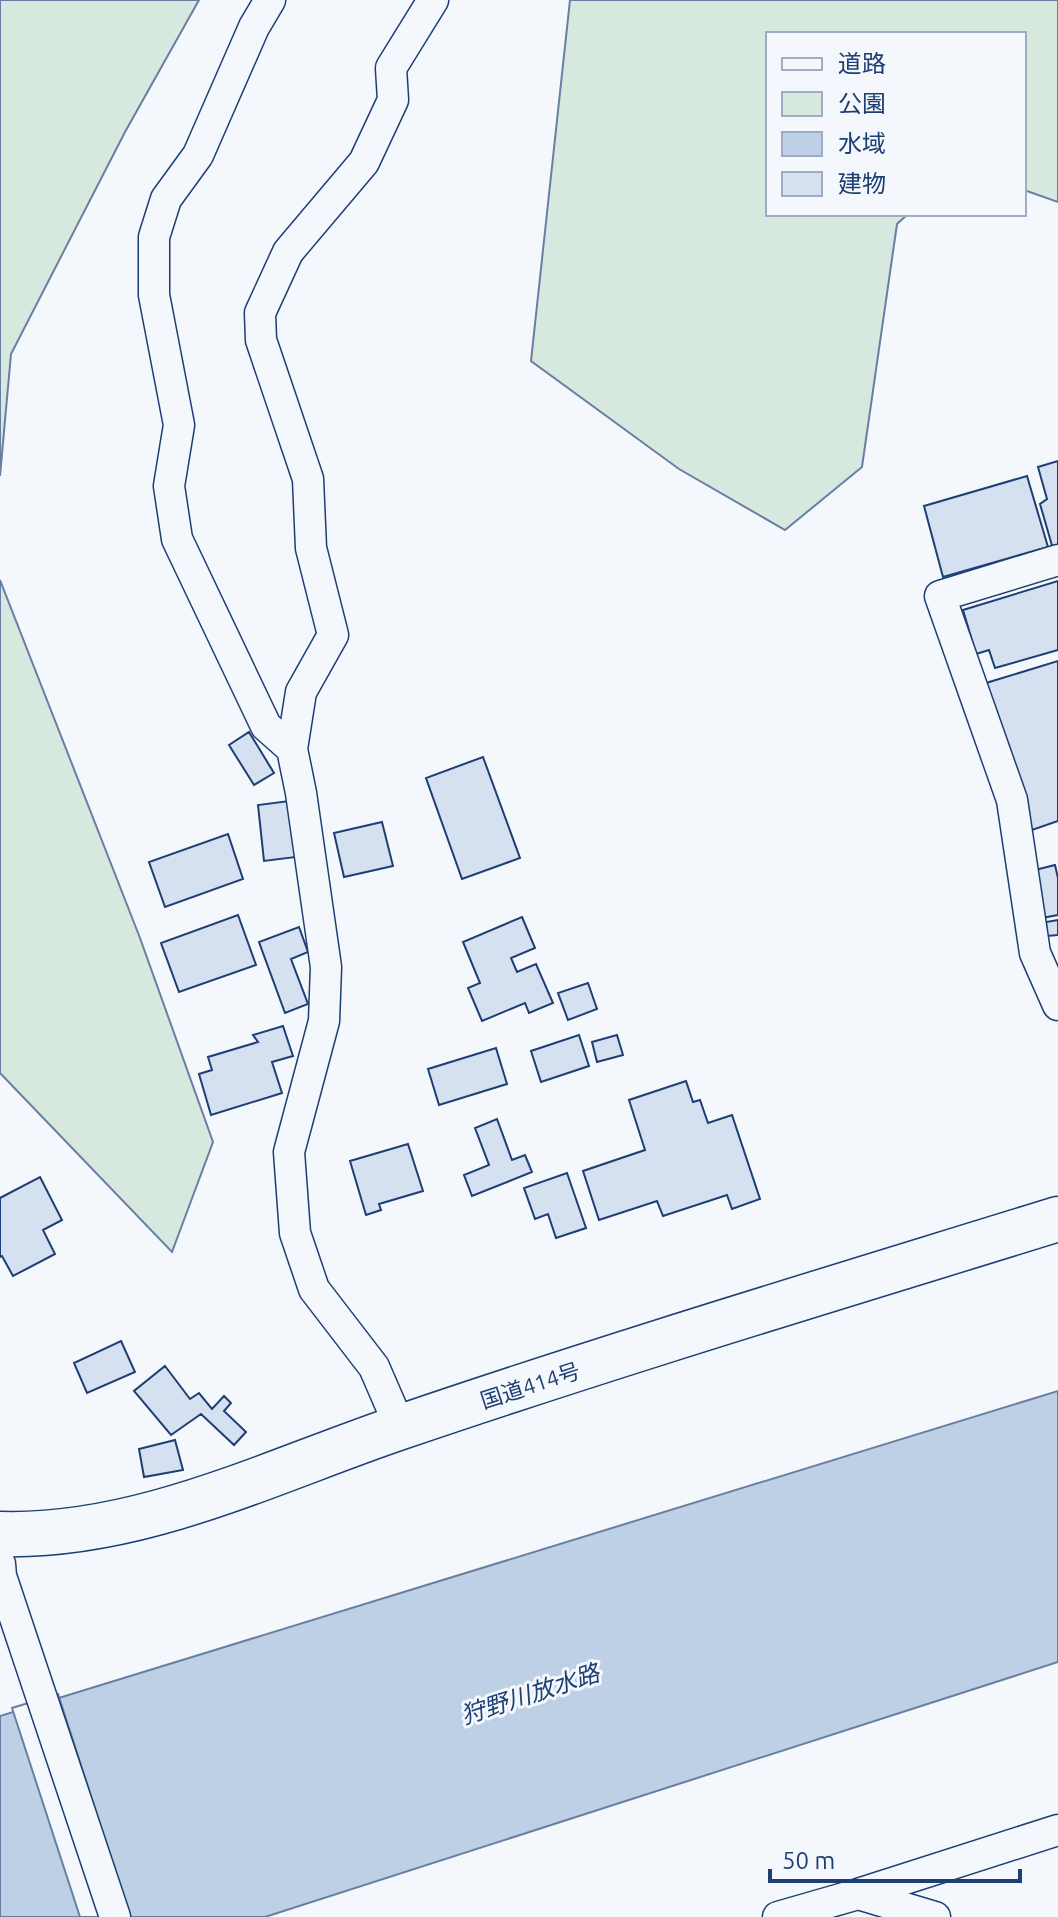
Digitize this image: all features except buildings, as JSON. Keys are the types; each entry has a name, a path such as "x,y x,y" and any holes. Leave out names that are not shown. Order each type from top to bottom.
{"highway":[{"name":"国道414号","path":"0,1534 35,1535 111,1525 141,1517 400,1427 1058,1219"}],"street":[{"path":"270,0 254,27 198,155 166,199 154,237 154,295 179,425 169,486 177,539 266,726 292,749"},
{"path":"400,1427 374,1367 314,1289 295,1233 289,1152 324,1021 326,967 292,749 301,692 333,635 311,548 308,479 261,340 260,313 288,252 364,162 393,100 391,68 433,0"},
{"path":"1058,560 940,596 1012,800 1035,953 1058,1005"},
{"path":"0,1564 1,1576 115,1917"},
{"path":"778,1917 1058,1830"},
{"path":"858,1894 935,1917"}],"green space":[{"path":"0,0 199,0 125,132 11,354 0,476"},
{"path":"570,0 1058,0 1058,202 1026,191 1026,32 766,32 766,216 906,216 897,224 862,467 785,530 679,469 531,361"},
{"path":"0,580 140,938 213,1142 172,1252 0,1073"}],"water":[{"name":"狩野川放水路","path":"1058,1391 1058,1662 265,1917 0,1917 0,1716"}],"pier":[{"path":"58,1694 130,1917 80,1917 12,1708"}]}
